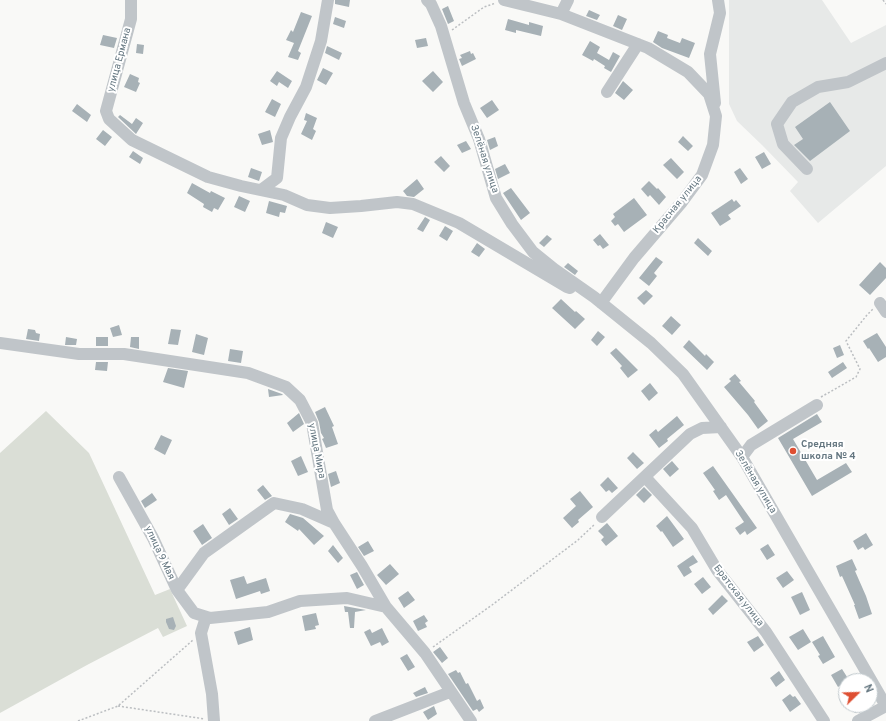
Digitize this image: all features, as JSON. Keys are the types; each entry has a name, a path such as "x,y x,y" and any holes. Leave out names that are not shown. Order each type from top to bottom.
{"street":[{"name":"улица Ермана","path":"131,0 131,19 106,111 109,119 132,140 208,177 262,190"},
{"path":"284,195 277,178 282,138 290,117 306,87 321,41 328,0"},
{"name":"Красная улица","path":"505,0 561,14 648,48 688,72 709,94 716,116 713,145 702,175 682,202 634,258 601,303"},
{"path":"561,14 568,0"},
{"path":"716,116 710,54 720,13 718,0"},
{"name":"Зелёная улица","path":"431,1 441,26 464,102 479,139 496,198 512,224 534,252 651,343 683,374 742,458 886,706"},
{"path":"607,92 638,44"},
{"path":"807,170 783,144 777,124 792,102 818,87 848,82 886,63"},
{"path":"262,190 277,178"},
{"path":"262,190 284,195"},
{"name":"Зелёная улица","path":"284,195 308,205 330,208 397,202 413,204 459,223 567,287 584,290"},
{"name":"улица Мира","path":"0,342 79,354 124,354 248,373 286,387 300,400 312,422 327,510 334,523 386,607 425,653 471,721"},
{"path":"742,458 751,445 817,405"},
{"path":"602,517 690,434 702,428 721,427"},
{"name":"улица 9 Мая","path":"119,477 153,538 177,590 194,613 208,617"},
{"name":"Братская улица","path":"645,477 692,528 718,570 766,632 824,721"},
{"path":"177,590 204,553 274,503 302,509 334,523"},
{"path":"214,721 212,694 201,633 208,617 268,612 300,601 347,598 386,607"},
{"path":"375,721 450,692"},
{"path":"858,721 886,706"}],"path":[{"path":"444,36 484,6 505,0"},
{"path":"883,0 886,4"},
{"path":"817,405 816,400 856,377 860,369 846,341 867,315 883,307"},
{"path":"425,653 578,540 602,517"},
{"path":"78,721 118,706 201,633"},
{"path":"118,706 214,721"}],"shaded area":[{"path":"729,0 822,0 851,43 886,25 886,166 818,223 790,191 798,182 737,121 729,104"},
{"path":"46,411 89,453 155,595 170,589 187,626 163,637 158,628 0,713 0,453"}],"building":[{"path":"335,0 350,0 349,7 335,4"},
{"path":"448,6 454,21 448,24 442,9"},
{"path":"589,10 600,15 597,20 586,16"},
{"path":"301,12 312,16 298,51 301,53 298,60 288,57 294,43 286,40 291,30 293,32"},
{"path":"618,15 627,19 622,30 613,26"},
{"path":"335,17 346,21 344,28 333,24"},
{"path":"508,19 529,25 529,22 543,26 541,36 516,30 516,33 505,30"},
{"path":"658,31 668,35 667,38 680,43 682,38 695,43 689,58 662,48 653,42"},
{"path":"103,35 117,38 114,48 100,45"},
{"path":"426,38 428,46 417,48 415,40"},
{"path":"590,41 600,47 597,53 609,60 613,52 620,56 611,72 594,59 593,61 582,55"},
{"path":"137,44 144,45 143,54 136,53"},
{"path":"327,46 342,53 339,60 325,53"},
{"path":"470,51 476,59 462,66 459,59 462,58 460,55"},
{"path":"323,68 333,73 326,85 317,80"},
{"path":"277,71 292,81 288,88 279,82 277,86 270,81"},
{"path":"433,71 443,82 433,92 422,81"},
{"path":"130,74 139,78 138,82 140,83 136,92 124,87"},
{"path":"623,81 633,90 624,100 615,93"},
{"path":"272,99 281,104 275,117 265,112"},
{"path":"492,100 499,110 487,118 480,108"},
{"path":"830,102 850,131 810,161 794,145 803,139 795,127"},
{"path":"77,104 91,115 87,122 72,111"},
{"path":"306,113 317,118 313,129 316,131 312,140 301,134 307,121 304,120"},
{"path":"120,115 132,124 136,118 143,123 136,134 118,117"},
{"path":"103,130 112,137 105,146 96,139"},
{"path":"270,130 273,142 262,145 258,134"},
{"path":"683,136 693,146 688,151 678,142"},
{"path":"495,137 498,146 490,150 487,140"},
{"path":"466,141 471,149 462,153 457,145"},
{"path":"133,151 143,158 140,164 129,157"},
{"path":"764,152 771,164 762,169 755,157"},
{"path":"441,156 450,166 444,172 434,162"},
{"path":"671,158 684,172 677,179 663,165"},
{"path":"505,164 510,173 498,179 495,169"},
{"path":"251,168 262,172 259,181 248,177"},
{"path":"740,168 748,179 741,184 734,172"},
{"path":"417,179 424,189 414,197 407,196 403,191"},
{"path":"649,181 666,197 659,205 650,195 648,197 641,189"},
{"path":"192,183 210,193 211,191 225,198 218,210 214,208 212,212 203,207 204,204 187,193"},
{"path":"511,188 530,213 521,220 503,193"},
{"path":"239,196 250,201 245,212 234,207"},
{"path":"634,198 647,215 624,232 618,224 615,226 611,221 615,217 613,214"},
{"path":"732,199 734,202 736,200 741,206 728,215 731,219 720,226 711,213"},
{"path":"269,201 287,206 285,213 280,212 279,217 266,213"},
{"path":"425,217 430,220 423,232 417,229"},
{"path":"326,222 338,227 333,238 322,233"},
{"path":"445,226 453,231 447,241 439,236"},
{"path":"600,234 609,245 603,249 593,240"},
{"path":"547,235 552,239 544,247 539,243"},
{"path":"698,238 712,251 708,256 694,243"},
{"path":"477,243 485,249 479,257 471,252"},
{"path":"656,257 663,262 654,273 657,276 649,286 639,278"},
{"path":"880,262 886,268 886,278 870,295 859,285"},
{"path":"568,263 578,271 575,275 564,267"},
{"path":"646,290 653,296 644,305 637,298"},
{"path":"561,299 585,319 575,329 552,308"},
{"path":"671,316 681,325 672,335 662,326"},
{"path":"119,325 122,335 113,337 110,328"},
{"path":"28,329 35,330 36,333 40,334 39,341 26,339"},
{"path":"171,329 181,330 178,345 168,344"},
{"path":"598,331 605,337 597,346 591,340"},
{"path":"877,333 886,347 886,357 878,362 863,341"},
{"path":"196,334 208,338 204,355 192,352"},
{"path":"66,337 77,339 76,345 65,345"},
{"path":"96,337 108,337 108,346 96,346"},
{"path":"131,337 139,337 139,349 130,347"},
{"path":"689,340 705,356 706,354 714,362 707,370 683,347"},
{"path":"840,345 844,355 837,358 833,348"},
{"path":"616,348 638,370 628,378 620,368 622,366 610,353"},
{"path":"230,349 243,351 241,363 228,361"},
{"path":"96,362 108,362 107,371 95,370"},
{"path":"843,362 847,368 832,378 828,372"},
{"path":"168,368 188,371 184,388 163,382"},
{"path":"735,374 741,381 739,382 755,401 754,402 768,421 758,429 724,387 731,381 729,379"},
{"path":"650,383 658,393 649,401 641,391"},
{"path":"268,389 282,394 283,395 269,397"},
{"path":"325,407 334,426 332,427 338,444 326,448 315,412"},
{"path":"299,413 304,424 293,432 287,423"},
{"name":"Средняя школа № 4","path":"817,414 822,422 793,439 817,480 846,463 852,472 812,496 778,438"},
{"path":"677,416 684,425 667,439 668,441 659,448 649,435 656,429 658,432"},
{"path":"161,435 172,440 165,455 154,449"},
{"path":"633,452 644,463 637,469 627,458"},
{"path":"301,456 308,472 298,476 291,461"},
{"path":"672,461 679,469 670,477 663,469"},
{"path":"713,466 757,528 747,535 745,531 740,535 735,528 744,522 726,495 719,500 713,491 715,490 703,473"},
{"path":"336,471 340,483 331,487 328,474"},
{"path":"608,477 618,488 612,493 609,490 606,492 600,485"},
{"path":"263,485 272,496 265,500 257,490"},
{"path":"644,487 652,495 644,503 636,495"},
{"path":"580,491 593,507 578,520 579,522 572,528 563,518 576,506 570,499"},
{"path":"152,493 157,500 145,508 141,501"},
{"path":"230,508 238,519 229,525 222,514"},
{"path":"290,514 303,518 324,536 314,545 299,529 298,531 285,522"},
{"path":"667,516 684,539 673,547 662,531 661,532 656,526"},
{"path":"607,523 618,536 606,546 601,540 604,537 598,531"},
{"path":"203,524 212,538 202,545 193,531"},
{"path":"866,533 873,545 865,550 863,547 858,550 853,541"},
{"path":"368,541 374,551 364,556 358,547"},
{"path":"768,544 775,555 767,560 760,549"},
{"path":"333,545 343,558 338,563 328,551"},
{"path":"693,555 698,562 689,567 692,572 684,577 677,566"},
{"path":"852,559 857,570 855,571 872,614 859,619 855,605 842,576 840,577 836,566"},
{"path":"390,564 399,574 386,585 377,575"},
{"path":"787,571 794,580 783,588 776,578"},
{"path":"357,572 364,585 357,589 350,575"},
{"path":"244,576 247,584 266,578 270,591 261,594 260,591 236,599 230,580"},
{"path":"703,577 711,587 702,594 694,584"},
{"path":"408,591 415,600 404,608 398,598"},
{"path":"802,592 810,610 800,615 791,597"},
{"path":"722,595 728,601 713,615 708,609"},
{"path":"344,606 366,610 355,612 354,628 350,628 348,612 345,612"},
{"path":"316,613 319,625 315,626 316,629 305,631 302,616"},
{"path":"424,615 428,621 425,623 427,627 418,631 413,621"},
{"path":"173,617 176,626 174,630 169,629 166,622 166,619"},
{"path":"250,627 253,640 238,645 234,632"},
{"path":"382,628 389,642 382,646 380,642 371,646 364,632 370,629 372,633"},
{"path":"803,629 811,642 798,650 789,637"},
{"path":"758,636 764,645 754,652 747,642"},
{"path":"823,636 835,657 823,664 818,656 820,655 812,642"},
{"path":"440,647 448,658 442,663 433,652"},
{"path":"407,654 415,667 408,671 400,658"},
{"path":"842,669 845,673 838,673 838,687 831,675"},
{"path":"456,670 458,673 460,672 466,684 468,683 477,701 480,699 484,708 479,712 477,709 473,711 448,674"},
{"path":"779,671 785,680 776,687 770,678"},
{"path":"425,687 428,693 416,697 413,693"},
{"path":"790,694 793,697 795,696 801,704 790,712 782,700"},
{"path":"434,706 437,714 428,720 423,712"}],"place":[{"name":"Средняя школа № 4","path":"793,451"}]}
